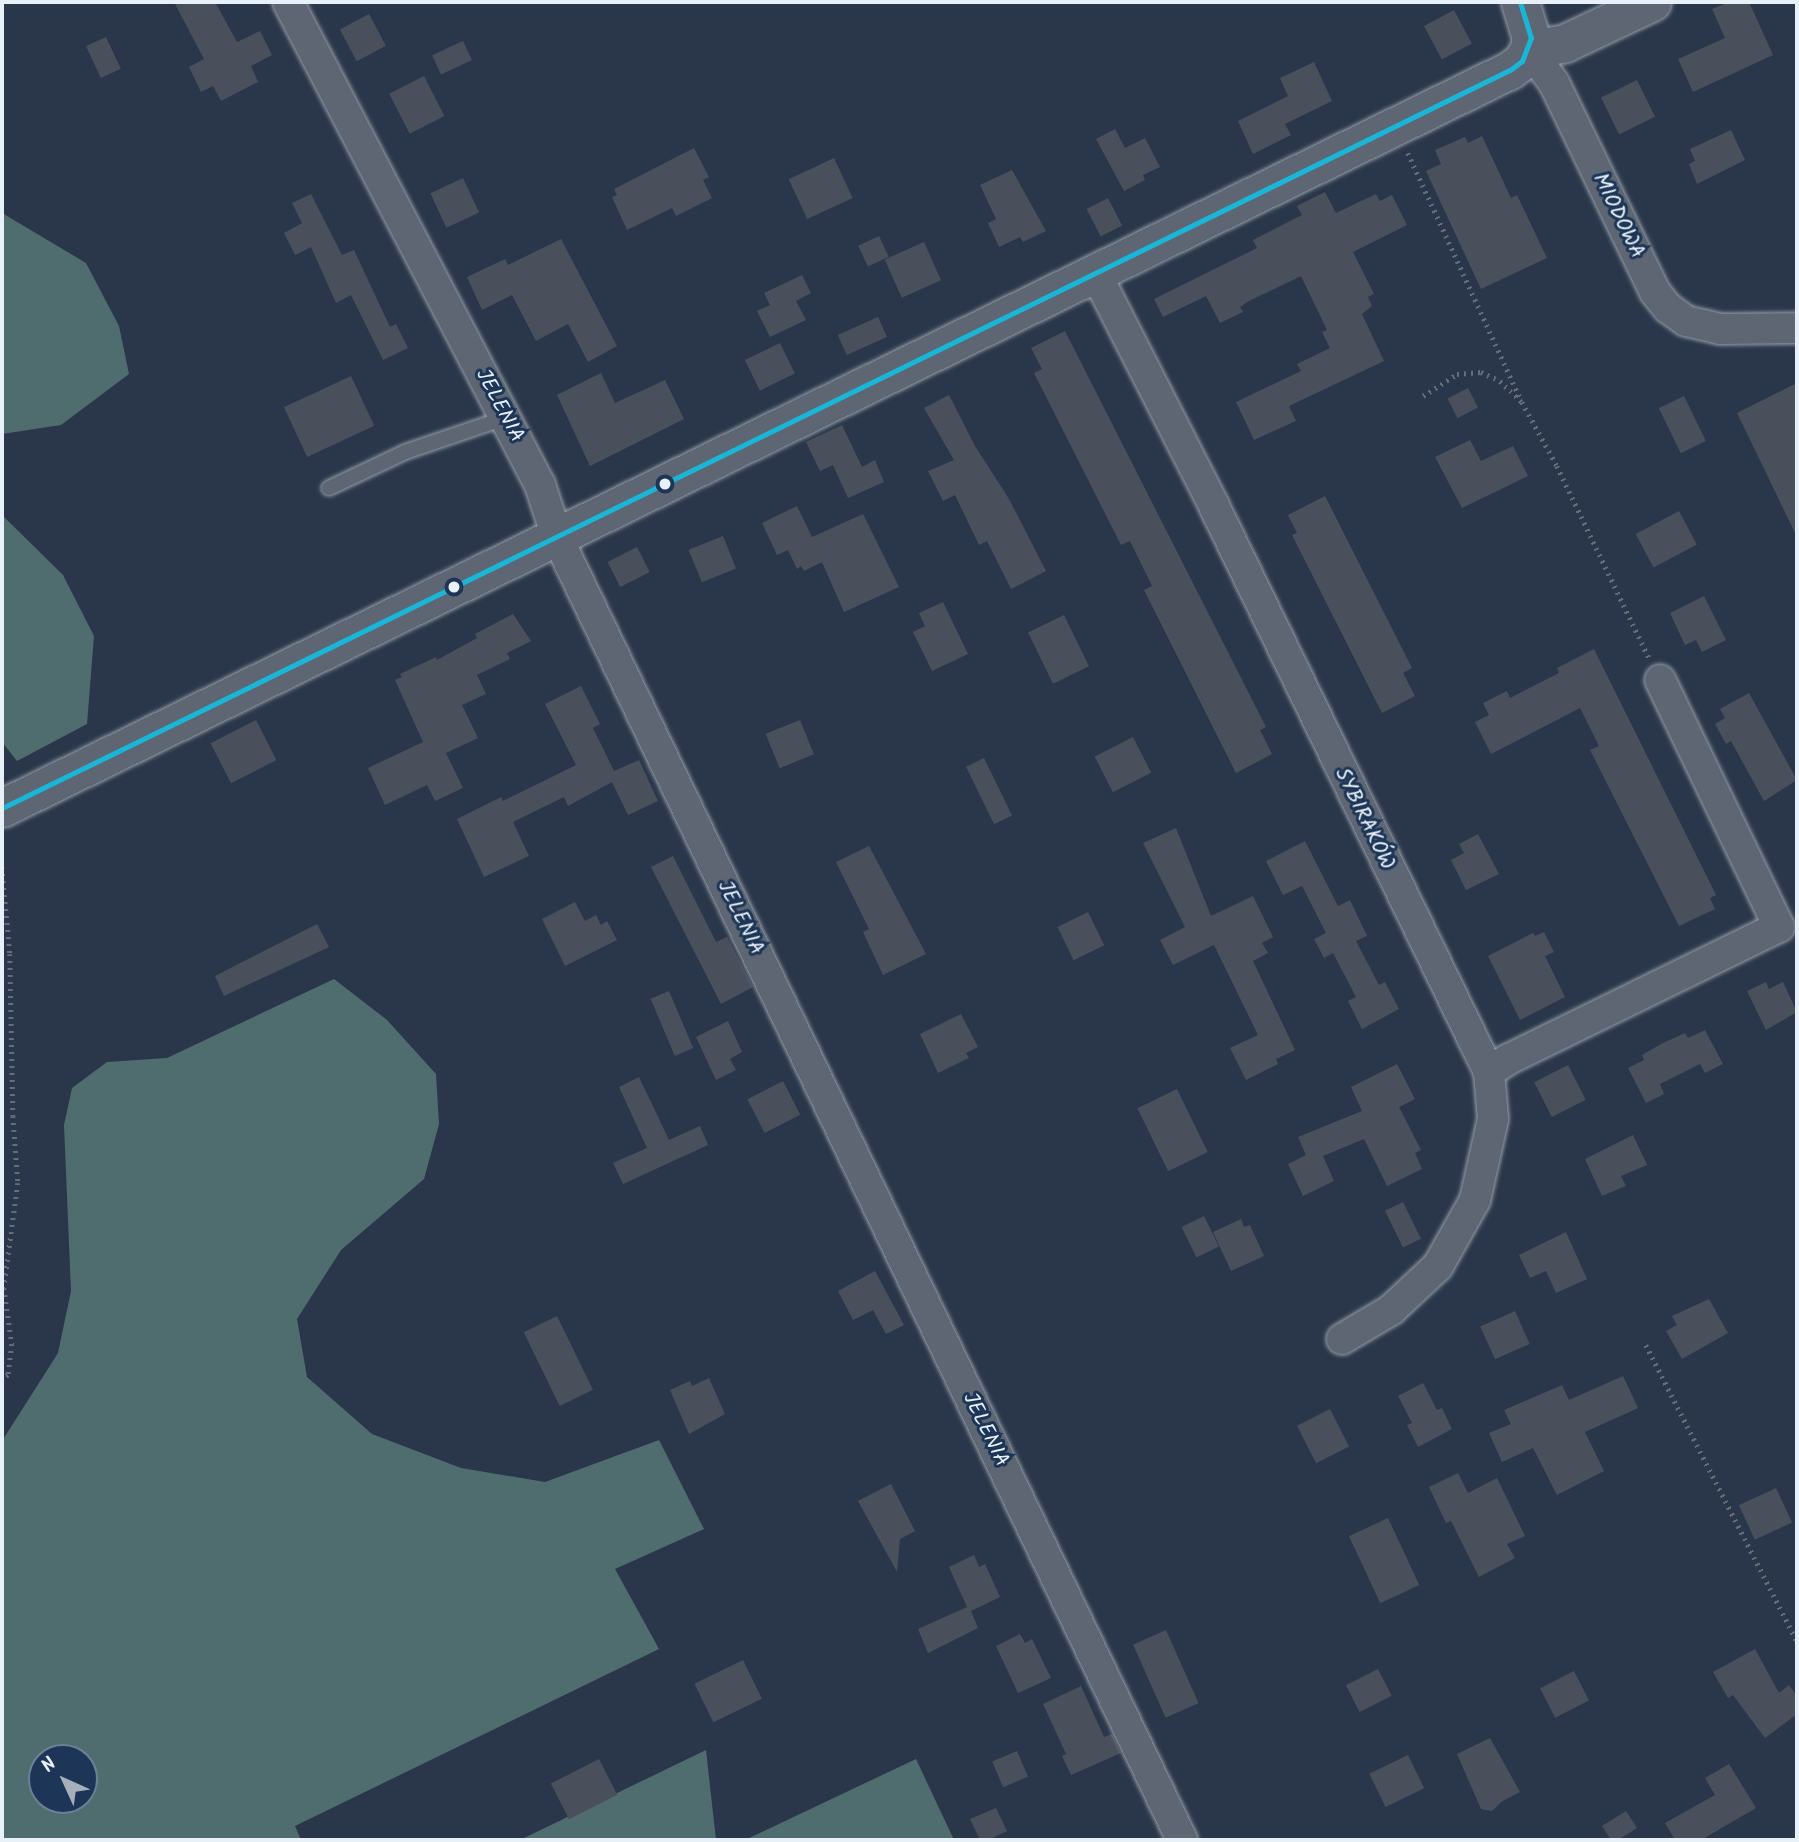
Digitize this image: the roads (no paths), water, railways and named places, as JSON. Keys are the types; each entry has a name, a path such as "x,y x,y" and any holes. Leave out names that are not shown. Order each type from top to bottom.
{"street":[{"name":"JELENIA","path":"288,2 540,485 556,537 1182,1840"},
{"name":"MIODOWA","path":"1520,2 1531,31 1529,49 1554,83 1655,292 1668,308 1686,321 1720,329 1797,328"},
{"path":"2,808 1094,272 1398,126 1510,70 1529,49 1565,43 1652,2"},
{"name":"SYBIRAKÓW","path":"1094,272 1214,506 1489,1072 1493,1119 1475,1200 1438,1266 1391,1310 1342,1339"},
{"path":"1489,1072 1509,1059 1779,927 1660,680"}],"lane":[{"path":"329,488 405,452 505,418"}]}
